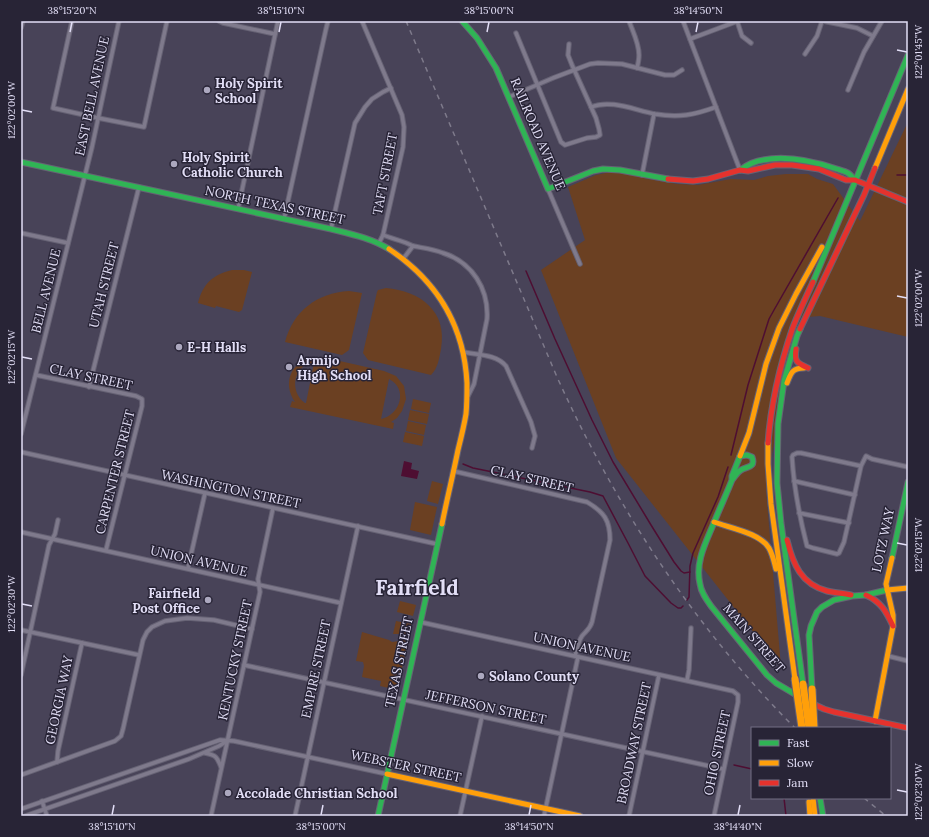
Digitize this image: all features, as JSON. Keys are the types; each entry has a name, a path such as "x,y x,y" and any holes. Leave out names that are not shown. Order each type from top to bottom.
{"main road":[{"name":"RAILROAD AVENUE","path":"462,21 477,38 496,68 548,189"},
{"path":"802,727 769,486 768,462 772,410 779,371 794,326 908,55"},
{"path":"809,727 782,531 777,483 778,424 784,381 797,336 868,185 908,89"},
{"path":"740,170 746,164 767,159 792,158 809,161 831,166 848,174 855,180 908,202"},
{"path":"548,189 593,170 620,170 642,175 692,181 708,179 740,170 748,171 774,166 796,166 808,164 809,161"},
{"name":"NORTH TEXAS STREET","path":"21,162 354,234 379,243 403,259 421,275 439,296"},
{"path":"796,166 825,171 846,180 855,180"},
{"path":"740,456 749,433 766,364 779,328 823,245 834,230"},
{"name":"TEXAS STREET","path":"378,816 466,414 466,371 460,338 451,316 439,296"},
{"path":"783,390 793,371 799,367 808,368 800,365 796,360 797,336"},
{"name":"MAIN STREET","path":"732,480 742,469 749,468 752,465 752,457 748,454 740,456 732,476 732,480 702,552 698,569 700,587 720,618 768,675 784,688 824,709 908,728"},
{"name":"LOTZ WAY","path":"875,721 893,626 893,615 886,584 908,482"},
{"path":"780,509 791,558 798,572 817,587 851,595"},
{"path":"714,522 755,537 767,546 774,559 783,594"},
{"path":"814,727 809,635 810,627 817,612 822,606 835,599 851,595 866,595 887,590 908,588"},
{"path":"866,595 877,600 884,607 893,626"},
{"name":"WEBSTER STREET","path":"387,774 466,791 545,812 580,816"},
{"path":"809,799 810,816"},
{"path":"813,799 815,816"},
{"path":"820,799 823,816"}],"street":[{"path":"21,28 23,21"},
{"path":"72,21 53,108 144,127 167,21"},
{"name":"EAST BELL AVENUE","path":"85,176 119,21"},
{"path":"219,21 275,34"},
{"path":"238,209 278,21"},
{"path":"284,219 328,21"},
{"name":"TAFT STREET","path":"362,21 402,115 404,127 403,147 383,234 379,243"},
{"path":"629,21 638,47 639,55 637,68"},
{"path":"683,21 740,170"},
{"path":"690,39 738,21 742,36 751,43"},
{"path":"805,54 818,36 822,21 857,28 873,36"},
{"path":"848,90 864,52 882,21"},
{"path":"516,33 561,142 565,145 600,135 591,108 568,55 569,44"},
{"path":"509,97 590,64 622,64 665,75 674,75 682,70"},
{"path":"331,229 355,123 372,99 391,88"},
{"path":"591,108 601,104 611,104 654,114 680,116 690,115 716,107"},
{"path":"642,175 654,114"},
{"name":"BELL AVENUE","path":"21,434 85,176"},
{"name":"UTAH STREET","path":"89,386 139,187"},
{"name":"RAILROAD AVENUE","path":"548,189 580,264"},
{"path":"21,233 68,243"},
{"path":"383,234 392,239 413,246 403,259"},
{"name":"TEXAS STREET","path":"413,246 448,254 463,262 476,277 485,294 488,309 487,319 474,384 467,396"},
{"path":"463,352 499,359 506,366 531,422 535,436 532,448"},
{"name":"CLAY STREET","path":"36,375 136,396 142,399"},
{"name":"CARPENTER STREET","path":"106,550 142,406 142,399"},
{"name":"WASHINGTON STREET","path":"21,452 437,544"},
{"path":"860,466 797,453 793,455 794,481 799,513 807,546 837,554 841,551 849,523 860,466 866,456 872,459 908,467"},
{"name":"CLAY STREET","path":"453,471 587,502 596,507 603,514 610,528 610,540 590,627 580,638 577,656"},
{"path":"794,481 855,495"},
{"path":"188,568 205,493"},
{"name":"KENTUCKY STREET","path":"212,816 260,592 258,578 273,508"},
{"path":"799,513 849,523"},
{"path":"21,675 49,545 55,534 58,520"},
{"name":"EMPIRE STREET","path":"295,816 358,526"},
{"name":"UNION AVENUE","path":"21,532 341,603"},
{"path":"21,775 115,741 121,736 143,640 147,632 152,627 165,621 202,618 252,629"},
{"name":"UNION AVENUE","path":"420,622 687,680 732,691 738,695"},
{"path":"687,680 689,670 691,628"},
{"path":"21,630 139,655"},
{"name":"GEORGIA WAY","path":"57,762 58,751 82,643"},
{"path":"545,812 577,656"},
{"path":"888,656 908,661"},
{"name":"JEFFERSON STREET","path":"244,665 723,769"},
{"name":"BROADWAY STREET","path":"629,816 659,675"},
{"name":"OHIO STREET","path":"714,816 738,702 738,695"},
{"path":"460,816 482,716"},
{"name":"WEBSTER STREET","path":"21,809 220,740 234,741 387,774"},
{"path":"25,816 189,759 205,753 227,741"},
{"path":"205,753 217,757 222,768"},
{"path":"42,801 47,816"}],"shaded area":[{"path":"908,122 908,337 820,316 795,318 766,490 781,667 616,458 541,270 585,240 568,187 596,175 616,171 677,184 698,185 731,179 754,180 768,176 786,174 808,174 817,179 833,184 860,221"},
{"path":"232,270 252,272 242,310 239,312 216,306 215,308 198,303 200,296 209,281 225,272"},
{"path":"386,288 410,293 429,305 436,314 440,324 442,336 441,349 438,363 431,375 368,360 363,353 377,292 378,290"},
{"path":"349,291 362,293 349,350 342,355 285,342 294,321 308,306 327,295"},
{"path":"322,357 384,371 396,376 404,386 406,399 402,411 397,418 391,422 394,423 393,429 290,407 292,401 295,402 289,388 291,374 294,368 306,359","holes":["314,363 306,403 305,403 297,392 295,386 296,379 301,368","389,379 399,388 400,401 388,417 381,419"]},
{"path":"413,399 431,403 429,413 411,409"},
{"path":"410,410 429,414 427,424 408,420"},
{"path":"408,421 426,425 424,435 406,431"},
{"path":"405,432 424,436 422,446 403,442"},
{"path":"404,461 412,463 411,469 419,471 417,479 401,476"},
{"path":"432,481 443,484 438,504 427,501"},
{"path":"415,502 437,507 431,535 410,530"},
{"path":"400,601 416,605 413,616 397,612"},
{"path":"396,621 411,624 409,634 393,634"},
{"path":"362,632 392,642 409,637 397,690 380,686 381,681 362,677 364,666 363,662 356,661"}],"waterway":[{"path":"897,175 908,175"},
{"path":"731,455 748,385 769,319 838,198"},
{"path":"526,271 555,339 613,462 674,562 684,573 690,572"},
{"path":"463,464 473,468 603,496 645,576 671,603 678,608 683,606"},
{"path":"687,600 689,597 690,566 693,553 718,497 728,467"},
{"path":"734,765 751,769"},
{"path":"784,799 786,816"}],"railway":[{"path":"406,21 557,377 605,472 632,519 660,563 691,607 758,689 794,727"},
{"path":"865,799 886,816"}],"traffic: fast":[{"path":"462,21 477,38 496,68 548,189 593,171 603,169 620,170 668,179"},
{"path":"813,282 908,55"},
{"path":"740,170 760,161 781,158 809,161 828,166 844,171 855,180"},
{"path":"21,162 331,229 368,239 389,249"},
{"path":"800,329 784,381 778,424 777,483 803,684"},
{"path":"732,480 737,473 752,465 752,457 747,455 740,456 732,476 732,480 707,539 700,561 699,576 701,587 711,606 767,675 776,683 798,696"},
{"path":"892,558 908,482"},
{"path":"378,816 442,524"},
{"path":"812,689 809,635 817,612 822,607 834,600 887,590"},
{"path":"820,799 823,816"}],"traffic: slow":[{"path":"875,168 908,89"},
{"path":"740,456 749,433 766,364 779,328 822,247"},
{"path":"389,249 421,275 445,306 454,324 465,362 467,383 466,414 442,524"},
{"path":"787,383 794,370 804,368"},
{"path":"768,443 771,504 795,679"},
{"path":"714,522 759,538 765,543 772,553 776,569"},
{"path":"875,721 893,626 893,615 886,584 892,558"},
{"path":"887,590 908,588"},
{"path":"795,679 802,727"},
{"path":"803,684 809,727"},
{"path":"812,689 814,727"},
{"path":"387,774 580,816"},
{"path":"813,799 815,816"},
{"path":"809,802 810,816"}],"traffic: jam":[{"path":"668,179 693,181 708,179 740,170 748,171 775,165 792,165 819,169 846,180 855,180 908,202"},
{"path":"800,329 864,195 875,168"},
{"path":"768,443 774,399 784,356 793,327 813,282"},
{"path":"796,349 795,357 797,362 808,368"},
{"path":"787,540 795,565 804,578 818,588 851,595"},
{"path":"866,595 876,601 888,616 893,626"},
{"path":"811,703 834,712 908,728"}],"place":[{"name":"Holy Spirit School","path":"207,90"},
{"name":"Holy Spirit Catholic Church","path":"174,164"},
{"name":"E-H Halls","path":"179,347"},
{"name":"Armijo High School","path":"289,367"},
{"name":"Fairfield Post Office","path":"208,600"},
{"name":"Solano County","path":"481,676"},
{"name":"Accolade Christian School","path":"228,793"}],"district":[{"name":"Fairfield","path":"417,587"}]}
